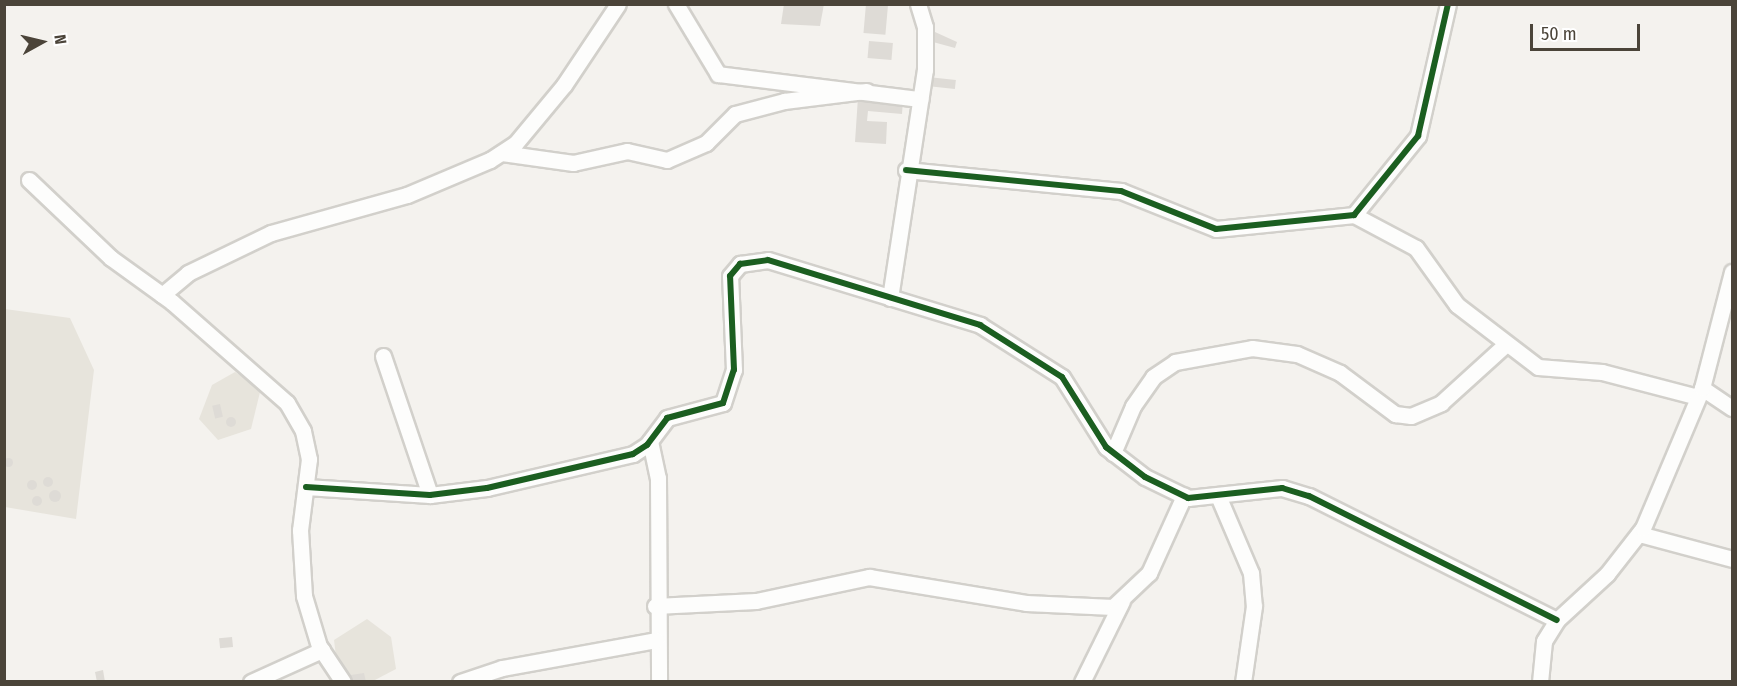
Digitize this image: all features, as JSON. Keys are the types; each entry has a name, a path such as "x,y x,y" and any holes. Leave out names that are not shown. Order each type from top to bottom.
{"street":[{"path":"162,295 188,273 272,233 407,195 502,153 564,85 618,4"},
{"path":"676,4 718,74 920,99"},
{"path":"890,298 906,170 920,99 925,27 918,4"},
{"path":"1354,215 1418,136 1448,4"},
{"path":"502,153 573,163 627,151 667,160 706,143 745,111 866,91"},
{"path":"906,170 1121,191 1216,229 1354,215 1416,248 1456,305 1538,367 1602,372 1700,392 1732,408"},
{"path":"29,180 111,258 162,295 287,403 303,431 309,459 300,564 322,650 343,681"},
{"path":"306,487 430,495 487,488 633,454 650,441 667,418 723,403 730,390 730,276 740,264 788,263 851,289 890,298 980,325 1062,377 1087,424 1113,453 1184,496 1219,498 1282,488 1309,496 1557,620"},
{"path":"1540,681 1544,641 1557,620 1607,574 1639,534 1700,392 1732,272"},
{"path":"1113,453 1132,406 1153,377 1175,362 1252,348 1297,354 1340,373 1395,414 1411,416 1441,403 1506,344"},
{"path":"383,356 430,495"},
{"path":"650,441 658,478 655,606 658,681"},
{"path":"1083,681 1122,601 1149,573 1184,496"},
{"path":"1219,498 1251,573 1254,606 1243,681"},
{"path":"1639,534 1732,559"},
{"path":"655,606 756,601 868,577 1088,610 1122,601"},
{"path":"460,681 502,668 656,640"},
{"path":"251,681 322,650"}],"shaded area":[{"path":"5,309 70,318 94,370 76,519 5,507"},
{"path":"235,372 261,388 251,429 218,440 199,419 212,385"},
{"path":"367,619 391,637 396,669 373,681 339,681 334,640"}],"building":[{"path":"784,4 824,4 820,26 781,24"},
{"path":"866,4 888,6 885,35 863,33"},
{"path":"935,32 957,42 955,48 933,42"},
{"path":"869,41 893,43 891,60 868,58"},
{"path":"928,77 956,80 955,89 927,86"},
{"path":"858,97 903,100 902,114 868,111 867,121 887,122 886,144 855,142"},
{"path":"220,404 223,417 215,418 212,406"},
{"path":"231,417 235,418 235,426 231,427 227,426 226,422 227,418"},
{"path":"8,458 12,462 8,466 4,462"},
{"path":"48,477 53,482 48,487 43,482"},
{"path":"32,480 37,485 32,490 27,485"},
{"path":"57,490 61,496 57,502 53,502 49,494"},
{"path":"37,496 42,501 37,506 32,501"},
{"path":"232,637 233,647 220,648 219,638"},
{"path":"103,670 105,682 97,682 95,672"},
{"path":"364,673 366,682 352,682 351,675"}],"cycle path":[{"path":"906,170 1121,191 1216,229 1354,215 1418,136 1448,4"},
{"path":"306,487 430,495 487,488 633,454 647,445 667,418 723,403 734,370 730,276 740,264 768,260 980,325 1062,377 1106,447 1145,477 1188,498 1282,488 1309,496 1557,620"}]}
